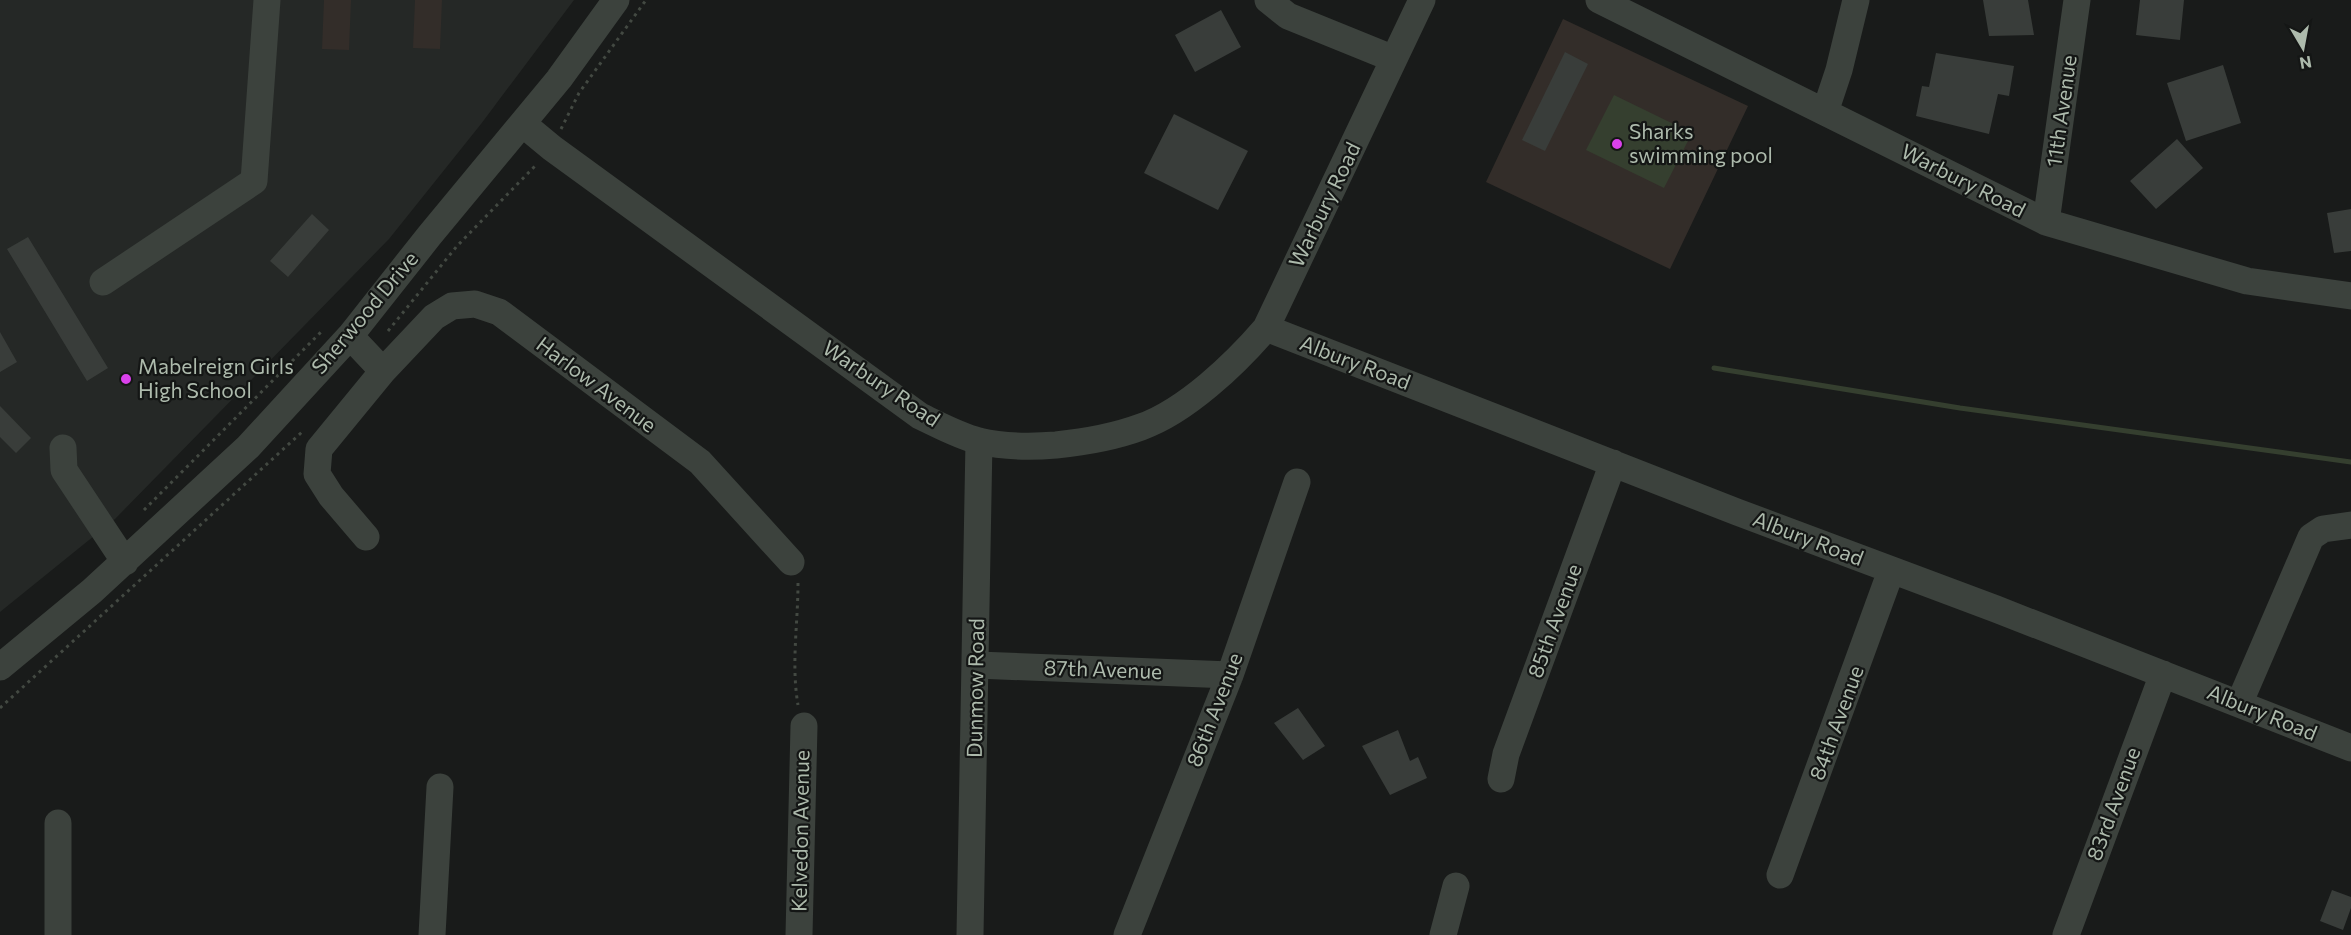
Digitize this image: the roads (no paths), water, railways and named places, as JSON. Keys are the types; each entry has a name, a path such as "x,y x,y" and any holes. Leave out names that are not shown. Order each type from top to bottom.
{"street":[{"path":"103,282 254,181 267,0"},
{"name":"Sherwood Drive","path":"0,667 93,591 248,447 339,331 429,236 523,124 559,79 616,0"},
{"path":"1268,0 1288,16 1394,59"},
{"name":"Warbury Road","path":"523,124 552,148 920,416 979,441 1018,446 1077,443 1144,426 1172,411 1209,385 1245,353 1266,328 1422,0"},
{"name":"Warbury Road","path":"1599,0 2046,222 2247,281 2351,296"},
{"path":"1825,112 1839,70 1856,0"},
{"name":"11th Avenue","path":"2046,222 2077,0"},
{"name":"Harlow Avenue","path":"366,537 323,485 317,474 316,461 319,449 383,370 434,317 453,306 475,304 499,312 700,462 791,562"},
{"name":"Albury Road","path":"1266,328 2351,748"},
{"path":"339,331 383,370"},
{"name":"Dunmow Road","path":"970,935 979,441"},
{"path":"63,448 64,470 125,562"},
{"name":"85th Avenue","path":"1502,779 1506,754 1613,463"},
{"name":"86th Avenue","path":"1127,935 1230,675 1297,482"},
{"path":"2239,704 2311,537 2323,529 2351,525"},
{"name":"84th Avenue","path":"1780,875 1891,571"},
{"name":"87th Avenue","path":"976,664 1230,675"},
{"name":"83rd Avenue","path":"2066,935 2163,674"},
{"name":"Kelvedon Avenue","path":"799,935 804,726"},
{"path":"432,935 440,787"},
{"path":"58,823 58,935"},
{"path":"1443,935 1456,886"}],"waterway":[{"path":"1714,368 1960,408 2351,462"}],"place":[{"name":"Sharks swimming pool","path":"1617,144"},
{"name":"Mabelreign Girls High School","path":"126,379"}]}
